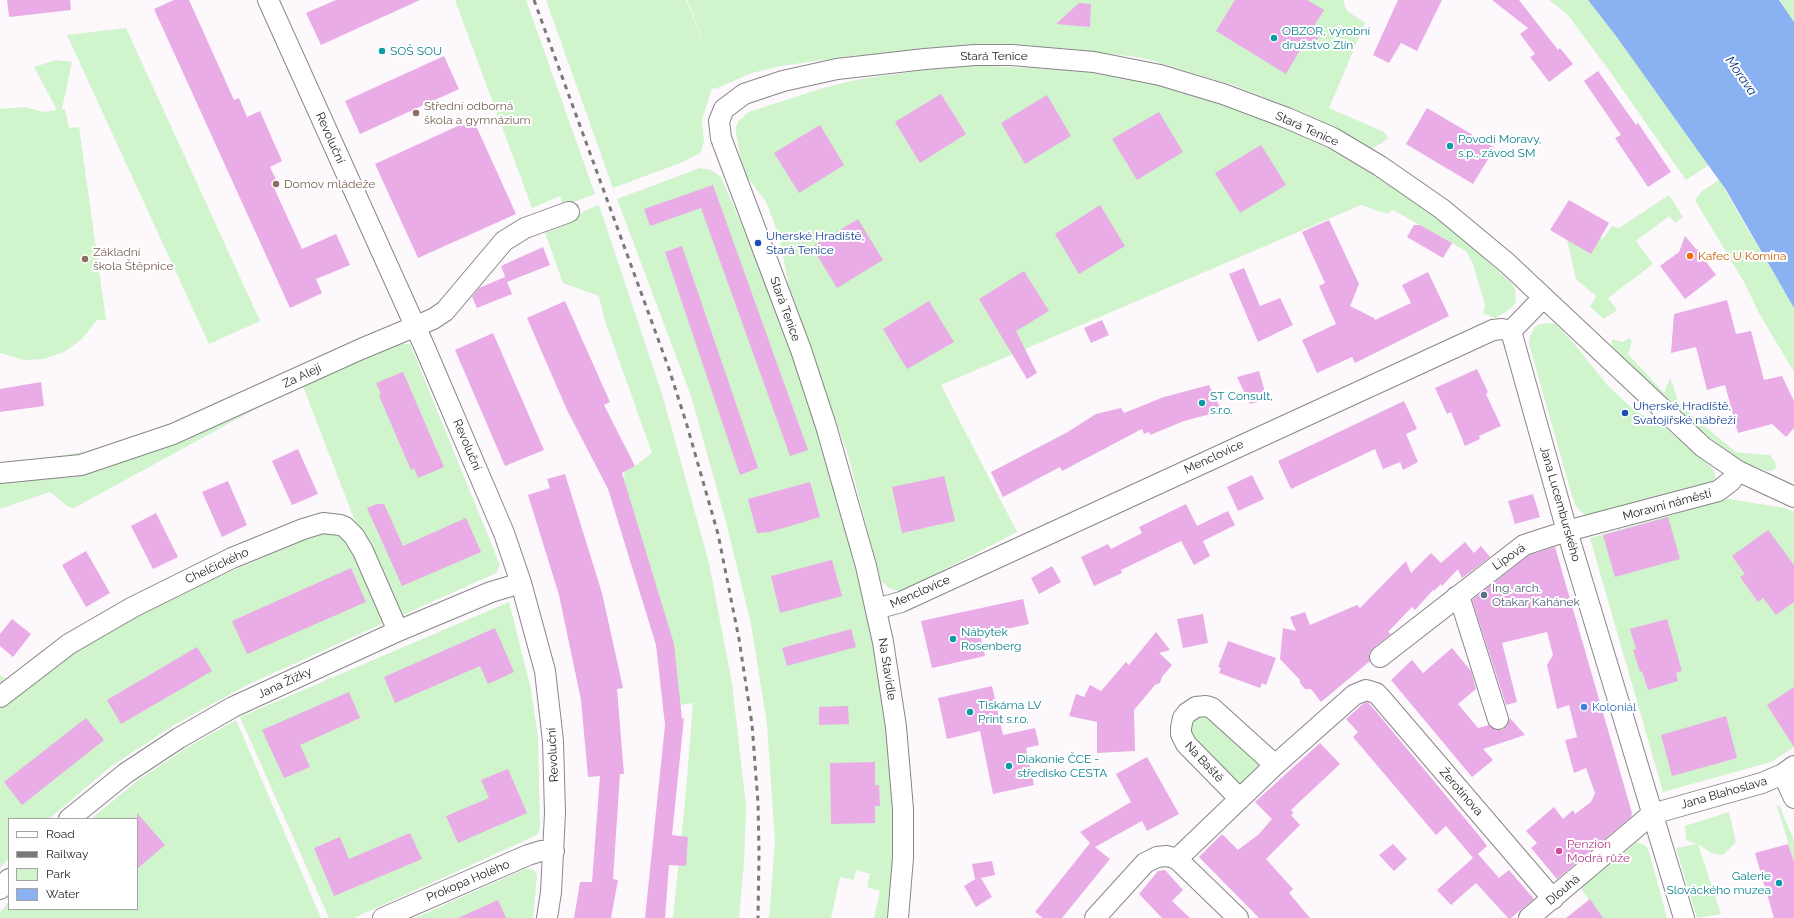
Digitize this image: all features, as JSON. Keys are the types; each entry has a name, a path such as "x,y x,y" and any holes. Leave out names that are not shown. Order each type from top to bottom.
{"street":[{"name":"Revoluční","path":"268,0 415,326 485,486 504,533 521,583 543,664 550,707 555,773 554,852 547,918"},
{"name":"Stará Tenice","path":"826,426 796,336 762,244 724,150 719,121 724,109 744,94 783,81 837,69 932,58 1012,54 1094,62 1160,75 1223,94 1333,138 1380,166 1420,192 1468,230 1543,298"},
{"name":"Za Alejí","path":"0,473 81,465 173,434 433,319 445,311 504,241 525,228 569,212"},
{"path":"1511,331 1543,298 1703,447 1738,471 1794,498"},
{"name":"Menclovice","path":"876,609 901,602 1494,330 1502,329 1511,331"},
{"name":"Jana Lucemburského","path":"1511,331 1567,531 1684,918"},
{"name":"Na Stavidle","path":"826,426 855,526 885,649 899,755 903,851 898,918"},
{"name":"Moravní náměstí","path":"1567,531 1718,491 1731,482 1738,471"},
{"name":"Chelčického","path":"0,697 69,644 133,606 232,558 303,529 323,523 340,525 354,536 363,551 398,631"},
{"name":"Lipová","path":"1380,657 1524,546 1567,531"},
{"name":"Jana Žižky","path":"70,818 126,773 205,722 233,707 398,631 491,592 521,583"},
{"path":"1456,597 1461,602 1498,719"},
{"name":"Žerotínova","path":"1275,765 1354,695 1366,690 1376,693 1553,899"},
{"name":"Na Baště","path":"1240,799 1186,744 1181,734 1181,728 1183,718 1187,713 1196,707 1206,706 1212,708 1275,765"},
{"path":"1177,859 1275,765"},
{"path":"1788,770 1794,798"},
{"name":"Jana Blahoslava","path":"1652,814 1762,783 1788,770"},
{"name":"Dlouhá","path":"1529,918 1652,814"},
{"name":"Prokopa Holého","path":"383,918 528,855 541,851 554,852"},
{"path":"1095,918 1145,863 1157,857 1167,856 1177,859 1238,918"},
{"path":"0,889 8,880"}],"green space":[{"path":"455,0 526,0 595,194 563,206 560,196 532,208"},
{"path":"546,0 686,0 712,63 687,0 1343,0 1347,11 1365,23 1329,108 1384,132 1388,138 1371,149 1306,114 1233,85 1143,58 1071,49 1004,45 850,56 781,66 752,73 715,89 712,88 702,120 704,143 700,153 683,162 613,188"},
{"path":"1549,0 1588,0 1616,36 1709,165 1686,180 1608,69 1567,14"},
{"path":"1780,0 1794,0 1794,22 1787,12"},
{"path":"126,28 260,321 209,344 67,35"},
{"path":"56,60 72,62 62,109 65,109 69,128 79,127 106,320 97,320 81,340 64,352 44,359 24,360 0,353 0,109 25,107 43,112 57,110 34,67"},
{"path":"962,65 1078,70 1164,85 1265,119 1327,148 1373,174 1431,214 1473,248 1509,281 1515,289 1516,302 1506,312 1495,318 1483,313 1485,305 1473,264 1466,251 1393,210 1387,214 1361,205 941,385 1017,532 901,592 889,588 881,581 848,455 789,287 779,236 766,202 747,177 741,160 736,127 738,122 749,112 823,88 860,79"},
{"path":"700,168 711,170 721,177 770,291 821,440 857,563 875,654 890,762 894,865 887,918 874,918 880,891 867,887 870,874 856,870 854,880 840,877 831,918 769,918 775,842 767,724 751,624 726,522 691,396 617,199"},
{"path":"1719,180 1794,308 1794,372 1759,313 1744,282 1695,200 1701,192"},
{"path":"1669,195 1683,217 1675,223 1669,216 1636,241 1653,264 1608,298 1617,310 1604,319 1590,307 1596,296 1576,279 1567,240 1599,237 1603,239 1612,226 1619,228"},
{"path":"599,205 662,394 709,563 732,683 746,807 744,861 739,918 673,918 693,703 680,705 625,484 624,472 635,466 652,453 604,318 599,296 563,283 545,233 568,224 584,211"},
{"path":"1540,324 1555,324 1572,341 1608,386 1635,411 1662,425 1712,468 1715,473 1715,478 1709,487 1587,516 1580,511 1575,505 1572,496 1529,344 1530,336 1535,327"},
{"path":"1630,338 1632,342 1628,354 1664,393 1670,378 1679,403 1698,421 1736,452 1770,455 1775,462 1776,468 1768,471 1744,463 1702,432 1612,346 1612,339 1622,342"},
{"path":"387,343 410,344 500,565 496,573 403,615 397,612 360,534 302,384"},
{"path":"266,382 270,401 74,508 67,506 50,492 0,509 0,463 87,451 169,424"},
{"path":"1728,499 1785,508 1794,512 1794,747 1771,762 1663,792 1590,538"},
{"path":"325,530 337,533 348,539 384,617 382,624 245,686 174,725 109,768 50,818 8,818 8,859 0,868 0,675 6,679 14,691 68,651 168,599"},
{"path":"509,602 531,689 538,738 540,829 537,835 354,918 329,918 240,717"},
{"path":"1203,713 1262,764 1239,786 1195,747 1188,723"},
{"path":"236,720 321,918 0,918 0,912 8,903 8,910 138,910 138,818 92,818 137,781 188,747"},
{"path":"1779,805 1794,840 1794,862 1777,806"},
{"path":"1729,812 1736,842 1723,855 1711,853 1698,844 1721,914 1697,918 1676,848 1697,844 1686,840 1685,826"},
{"path":"1637,842 1646,846 1649,851 1667,918 1602,918 1581,888"},
{"path":"525,869 531,869 536,872 537,876 533,918 415,918"}],"water":[{"name":"Morava","path":"1588,0 1779,0 1794,22 1794,308 1726,190 1616,36"}],"building":[{"path":"7,0 70,0 71,10 9,17"},
{"path":"174,0 189,0 234,100 239,98 247,117 260,111 282,161 270,167 279,186 274,188 302,249 336,234 350,265 316,279 322,293 290,308 154,9"},
{"path":"336,0 420,0 321,45 306,13"},
{"name":"OBZOR, výrobní družstvo Zlín","path":"1235,0 1307,0 1324,10 1314,26 1322,31 1311,51 1303,45 1286,74 1216,31"},
{"path":"1398,0 1442,0 1417,51 1401,43 1389,63 1373,55"},
{"path":"1492,0 1519,0 1558,50 1560,48 1573,64 1549,82 1530,57 1535,54 1520,34 1528,28"},
{"path":"1079,3 1091,4 1090,27 1056,24"},
{"path":"444,56 459,89 360,134 345,101"},
{"path":"1598,71 1636,125 1638,123 1671,172 1648,187 1615,138 1621,135 1584,81"},
{"path":"941,94 966,134 920,163 895,122"},
{"path":"1047,95 1071,136 1025,164 1001,123"},
{"name":"Povodí Moravy, s.p., závod SM","path":"1427,108 1495,148 1473,184 1406,144"},
{"path":"1159,112 1183,152 1137,180 1112,139"},
{"path":"473,119 516,214 418,258 375,164"},
{"path":"820,125 844,165 799,193 774,153"},
{"path":"1261,145 1286,185 1240,213 1215,173"},
{"path":"713,185 808,450 790,456 701,208 650,226 644,209"},
{"path":"1569,200 1609,223 1591,254 1550,230"},
{"path":"1100,205 1125,246 1079,274 1055,234"},
{"path":"858,219 883,260 837,288 812,247"},
{"path":"1329,220 1359,284 1350,306 1374,318 1375,320 1411,303 1402,285 1428,272 1449,316 1355,363 1352,357 1317,373 1302,340 1336,324 1319,286 1325,283 1302,232"},
{"path":"1414,225 1420,225 1452,243 1443,258 1407,237"},
{"path":"1685,236 1696,249 1702,251 1701,255 1716,275 1685,299 1660,266 1679,252"},
{"path":"682,246 758,468 740,475 665,252"},
{"path":"543,247 550,265 507,282 501,266"},
{"path":"1244,268 1260,306 1280,298 1293,325 1258,342 1229,274"},
{"path":"1024,271 1049,311 1016,331 1037,373 1027,379 979,299"},
{"path":"505,277 512,294 477,308 472,297 479,288"},
{"path":"1727,300 1736,334 1751,331 1764,380 1782,376 1794,401 1794,428 1786,437 1772,424 1738,433 1725,385 1707,390 1696,347 1671,353 1674,314"},
{"path":"565,301 610,402 604,405 635,466 622,473 674,644 682,719 684,718 672,835 688,837 686,866 669,865 665,918 645,918 665,725 656,645 608,489 567,410 527,318"},
{"path":"929,301 954,342 907,369 883,329"},
{"path":"1102,320 1109,335 1091,343 1084,328"},
{"path":"493,333 544,450 505,466 455,350"},
{"path":"1477,369 1488,392 1486,394 1501,426 1479,436 1480,439 1465,446 1451,412 1447,414 1435,388"},
{"path":"1259,371 1267,399 1250,404 1237,377"},
{"path":"403,372 444,467 418,478 414,468 411,470 379,396 381,394 376,383"},
{"path":"41,382 44,406 0,412 0,389"},
{"path":"1209,385 1222,411 1184,421 1150,435 1149,432 1144,434 1142,429 1062,471 1060,467 1003,497 991,472 1066,433 1096,414 1121,408 1124,413 1164,397"},
{"path":"1404,401 1417,429 1406,434 1418,462 1403,470 1400,462 1383,469 1375,449 1291,489 1278,461"},
{"path":"298,449 318,494 292,505 272,461"},
{"path":"565,474 602,593 623,688 617,689 624,774 620,774 613,879 618,880 611,918 574,918 580,882 592,882 600,776 588,777 581,700 559,595 528,495 550,488 547,479"},
{"path":"1252,475 1264,499 1238,511 1227,487"},
{"path":"944,476 955,521 902,533 892,487"},
{"path":"228,481 247,525 222,537 202,492"},
{"path":"810,482 820,517 770,532 757,533 748,499"},
{"path":"1533,494 1540,517 1515,524 1508,501"},
{"path":"377,504 384,504 403,546 466,518 481,552 402,586 367,508"},
{"path":"1186,504 1197,526 1228,511 1235,525 1203,541 1210,556 1194,565 1181,541 1121,570 1122,573 1094,586 1081,557 1108,544 1111,549 1142,533 1139,527"},
{"path":"156,513 178,557 153,569 131,526"},
{"path":"1668,517 1680,559 1615,577 1603,535"},
{"path":"1768,530 1794,565 1794,602 1776,615 1763,598 1758,602 1740,577 1745,574 1732,556"},
{"path":"1465,542 1474,553 1481,546 1490,557 1462,578 1458,569 1442,586 1441,584 1434,591 1433,590 1415,610 1412,607 1388,632 1391,634 1369,653 1370,661 1321,702 1311,689 1305,689 1300,683 1300,680 1280,659 1283,628 1296,631 1290,617 1305,612 1310,625 1357,605 1360,608 1406,561 1411,573 1431,553 1441,563"},
{"path":"1555,547 1632,813 1631,817 1557,879 1531,848 1537,843 1526,831 1554,807 1563,819 1573,810 1575,814 1591,802 1595,793 1586,768 1574,773 1565,740 1577,737 1569,705 1557,709 1547,665 1553,655 1547,632 1502,643 1517,702 1506,705 1472,600 1529,555"},
{"path":"86,551 110,593 86,607 62,565"},
{"path":"832,560 842,596 780,613 771,576"},
{"path":"1052,566 1061,582 1039,594 1031,578"},
{"path":"351,568 366,602 247,654 232,621"},
{"name":"Nábytek Rosenberg","path":"1023,599 1029,624 980,635 985,656 932,668 921,621"},
{"path":"1203,614 1208,643 1183,648 1177,619"},
{"path":"12,619 31,634 13,657 0,646 0,634"},
{"path":"1667,619 1682,671 1676,673 1678,681 1648,690 1633,650 1636,649 1630,629"},
{"path":"495,628 514,672 488,684 480,666 395,703 384,677"},
{"path":"851,629 856,647 787,666 782,648"},
{"path":"1156,632 1170,650 1159,653 1172,665 1162,677 1160,683 1155,685 1134,710 1135,751 1097,753 1097,722 1069,716 1076,694 1084,697 1090,685 1101,691 1126,662 1129,665"},
{"path":"1228,641 1276,658 1266,685 1262,683 1260,688 1219,673 1221,668 1218,667"},
{"path":"197,647 212,671 121,724 107,700"},
{"path":"1452,648 1471,671 1476,689 1458,704 1478,728 1489,725 1495,730 1502,730 1507,726 1510,718 1525,735 1483,749 1493,760 1472,777 1391,680 1412,660 1423,673"},
{"path":"992,686 1003,735 1035,728 1039,745 1026,748 1034,785 993,794 980,731 947,739 938,698"},
{"path":"1794,687 1794,747 1767,705"},
{"path":"349,692 360,718 300,745 310,767 284,778 262,730"},
{"path":"1368,702 1482,839 1487,846 1478,854 1499,878 1509,870 1534,899 1511,918 1508,918 1476,883 1451,905 1437,890 1473,858 1446,826 1436,835 1353,737 1358,732 1346,719 1364,703"},
{"path":"848,706 849,724 819,725 819,707"},
{"path":"1726,716 1737,758 1672,776 1661,735"},
{"path":"86,718 104,740 22,805 4,782"},
{"path":"1320,743 1340,764 1291,810 1294,813 1291,815 1300,825 1266,859 1293,889 1289,893 1310,918 1259,918 1199,857 1222,834 1238,850 1259,834 1272,819 1255,802"},
{"path":"1147,757 1179,814 1147,831 1142,821 1095,847 1110,859 1062,918 1043,918 1035,912 1090,843 1080,832 1131,802 1116,774"},
{"path":"875,762 875,785 879,785 880,806 875,806 875,823 831,824 830,763"},
{"path":"508,769 527,813 458,843 446,816 489,798 481,780"},
{"path":"137,813 165,845 138,868 138,818"},
{"path":"410,833 422,859 334,896 314,848 340,837 349,859"},
{"path":"1393,844 1407,859 1394,871 1379,855"},
{"name":"Galerie Slováckého muzea","path":"1788,844 1794,862 1794,918 1774,918 1755,853"},
{"path":"992,861 995,875 981,878 992,897 976,907 964,886 977,878 975,879 972,864"},
{"path":"1165,870 1183,890 1172,901 1190,918 1162,918 1139,894 1158,871"},
{"path":"1590,899 1603,918 1566,918"},
{"path":"498,900 506,918 458,918"}],"railway":[{"path":"534,0 669,369 686,422 718,534 739,639 752,724 758,803 758,918"}],"place":[{"name":"OBZOR, výrobní družstvo Zlín","path":"1274,38"},
{"name":"SOŠ SOU","path":"382,51"},
{"name":"Střední odborná škola a gymnázium","path":"416,113"},
{"name":"Povodí Moravy, s.p., závod SM","path":"1450,146"},
{"name":"Domov mládeže","path":"276,184"},
{"name":"Uherské Hradiště, Stará Tenice","path":"758,243"},
{"name":"Kafec U Komína","path":"1690,256"},
{"name":"Základní škola Štěpnice","path":"85,259"},
{"name":"ST Consult, s.r.o.","path":"1202,403"},
{"name":"Uherské Hradiště, Svatojiřské nábřeží","path":"1625,413"},
{"name":"Ing. arch. Otakar Kahánek","path":"1484,595"},
{"name":"Nábytek Rosenberg","path":"953,639"},
{"name":"Koloniál","path":"1584,707"},
{"name":"Tiskárna LV Print s.r.o.","path":"970,712"},
{"name":"Diakonie ČCE - středisko CESTA","path":"1009,766"},
{"name":"Penzion Modrá růže","path":"1559,851"},
{"name":"Galerie Slováckého muzea","path":"1779,883"}]}
